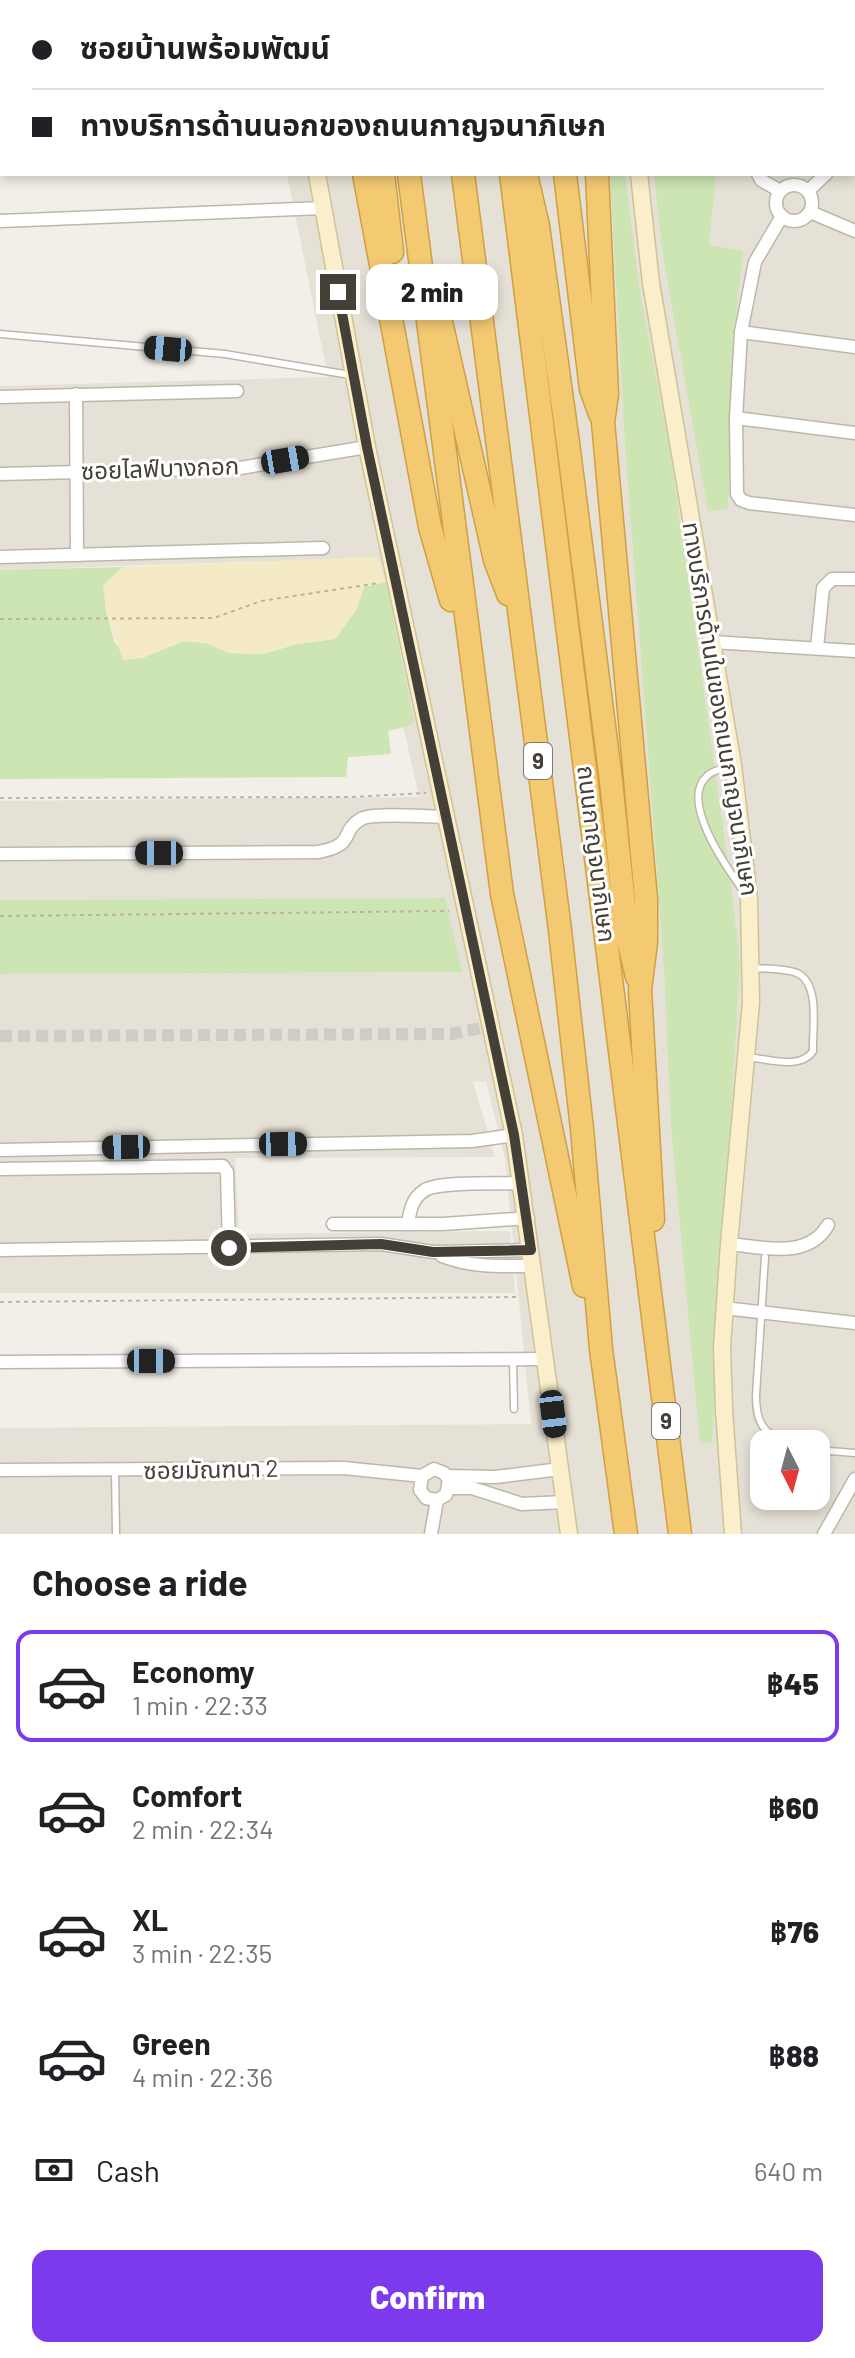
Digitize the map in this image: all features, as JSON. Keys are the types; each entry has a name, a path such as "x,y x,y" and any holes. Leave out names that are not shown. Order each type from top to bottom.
{"highway":[{"path":"364,176 430,527 471,667"},
{"path":"383,176 392,255 393,329"},
{"path":"409,176 502,894 545,1088 576,1251 601,1349"},
{"name":"ถนนกาญจนาภิเษก","path":"463,176 560,930 582,1129 601,1349 626,1534"},
{"name":"ถนนกาญจนาภิเษก","path":"511,176 680,1534"},
{"path":"526,176 538,226 579,524 627,935 640,990 653,1189 653,1309"},
{"path":"565,176 591,389 603,422"},
{"path":"597,176 607,394 603,422 645,884 646,942 640,990"},
{"path":"417,242 434,292 495,560 519,621"}],"main road":[{"path":"317,176 367,447 514,1135 528,1218 569,1534"},
{"name":"ทางบริการด้านในของถนนกาญจนาภิเษก","path":"639,176 651,283 733,765 749,899 752,968 748,1057 729,1244 722,1378 733,1534"}],"street":[{"path":"759,176 780,191"},
{"path":"808,191 824,176"},
{"path":"794,185 808,191 812,205 810,212 797,221 782,216 776,204 780,191 794,185"},
{"path":"0,221 323,208"},
{"path":"810,212 855,231"},
{"path":"782,216 755,262 741,332 736,418 737,494 749,503 855,515"},
{"path":"741,332 855,347"},
{"path":"0,397 237,391"},
{"path":"76,394 77,555"},
{"path":"736,418 855,433"},
{"name":"ซอยไลฟ์บางกอก","path":"0,474 240,468 367,447"},
{"path":"0,557 323,548"},
{"path":"817,648 823,588 832,579 855,579"},
{"path":"712,642 855,651"},
{"path":"0,854 318,852 336,849 364,817 446,817"},
{"path":"0,1150 472,1141 514,1135"},
{"path":"0,1169 223,1166 227,1172 229,1248"},
{"path":"408,1224 410,1207 416,1197 435,1186 522,1183"},
{"path":"333,1224 528,1218"},
{"path":"729,1244 784,1249 801,1247 822,1237 828,1225"},
{"path":"0,1250 381,1244 433,1252 464,1264 532,1258"},
{"path":"724,1308 855,1323"},
{"path":"0,1362 546,1359"},
{"name":"ซอยมัณฑนา 2","path":"0,1470 344,1468 422,1476 434,1469 448,1482 522,1504 564,1502"},
{"name":"ซอยมัณฑนา 2","path":"448,1482 560,1469"},
{"path":"422,1476 419,1485 422,1495 437,1500 446,1495 448,1482"},
{"path":"824,1534 855,1479"},
{"path":"431,1534 437,1500"}],"lane":[{"path":"0,334 225,354 354,375"},
{"path":"733,765 709,773 703,780 699,806 720,859 749,899"},
{"path":"748,1057 799,1062 808,1059 813,1051 809,983 795,972 752,968"},
{"path":"765,1257 756,1395 759,1424 766,1430"},
{"path":"513,1358 514,1409"},
{"path":"830,1451 855,1453"},
{"path":"115,1470 116,1534"}],"path":[{"path":"0,619 214,618 261,601 396,580"},
{"path":"0,798 353,797 439,792"},
{"path":"0,916 466,910"},
{"path":"0,1302 538,1297"}],"shaded area":[{"path":"287,176 855,176 855,1534 0,1534 0,1428 531,1424 505,1159 486,1081 473,1082 495,1157 235,1158 239,1234 510,1231 515,1293 0,1293 0,974 460,972 443,898 0,900 0,801 419,797 366,558 0,570 0,386 328,377"}],"green space":[{"path":"610,176 625,176 640,292 671,457 740,964 712,1443 700,1443 671,1126 664,966 625,443"},
{"path":"654,176 716,176 709,245 743,251 733,342 728,509 708,511 662,250"},
{"path":"123,567 104,585 106,611 115,644 142,658 184,641 206,643 229,653 263,654 297,644 335,639 356,610 364,587 386,582 414,721 409,726 388,731 391,754 348,757 346,777 0,779 0,570"},
{"path":"445,898 462,972 0,974 0,900"}],"sand":[{"path":"377,557 386,582 364,587 356,610 335,639 297,644 263,654 229,653 206,643 184,641 142,658 123,660 106,611 103,585 123,567"}],"tunnel":[{"path":"0,1036 451,1034 492,1026"}],"route":[{"path":"229,1248 381,1244 433,1252 531,1250 514,1135 439,792 338,292"}]}
